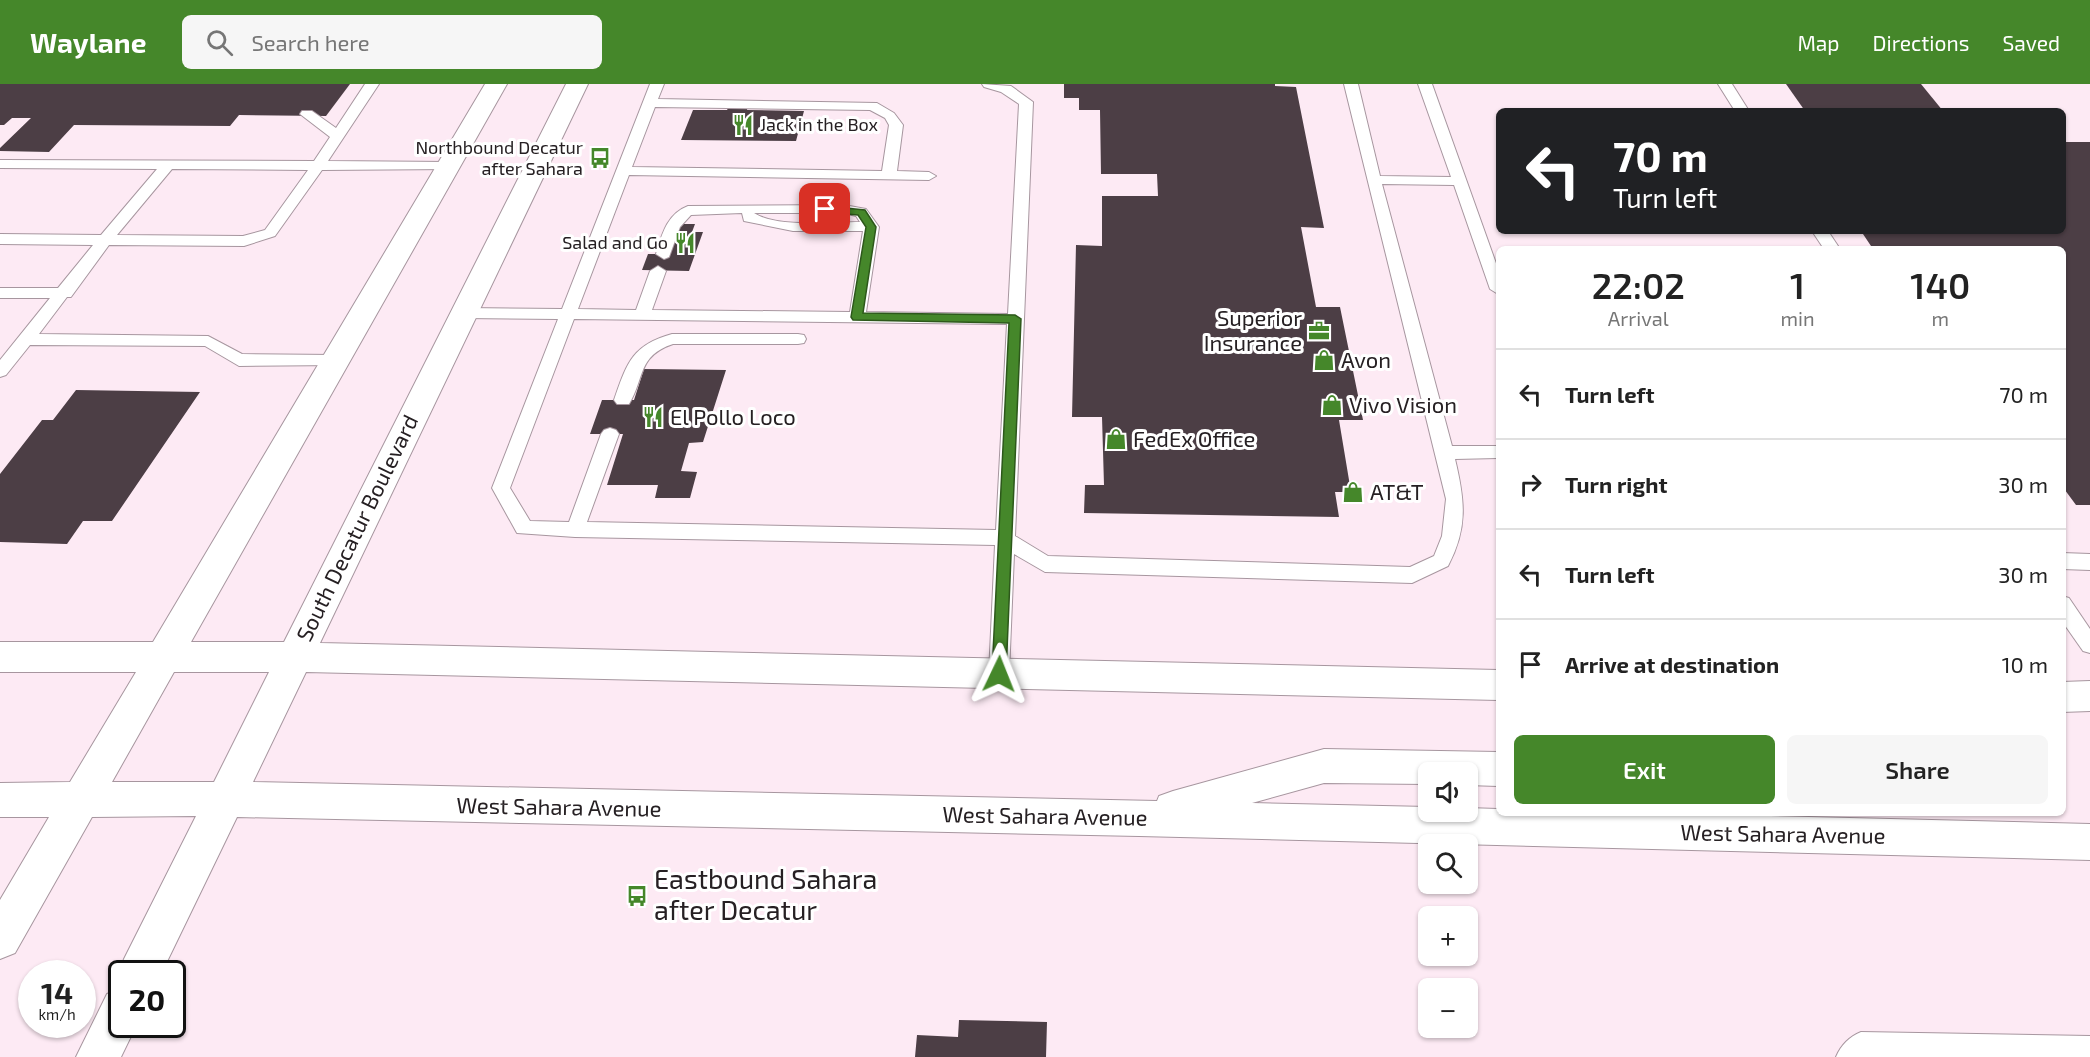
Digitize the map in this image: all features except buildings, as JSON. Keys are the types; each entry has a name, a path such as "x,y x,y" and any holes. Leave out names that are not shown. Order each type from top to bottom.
{"main road":[{"path":"0,939 496,84"},
{"name":"South Decatur Boulevard","path":"146,960 577,84"},
{"path":"0,657 294,657 1496,685"},
{"path":"2066,696 2090,696"},
{"path":"1139,818 1324,766 1496,768"},
{"name":"West Sahara Avenue","path":"0,800 225,799 1139,818 1638,822 2090,842"},
{"path":"98,1057 108,1037"}],"lane":[{"path":"0,239 244,242 270,232 280,222 372,84"},
{"path":"657,84 501,488 524,528 1004,538 1045,564 1412,575 1441,561 1452,536 1455,499 1351,84"},
{"path":"989,84 1006,89 1026,102 999,674"},
{"path":"1425,84 1496,283"},
{"path":"1725,84 1740,108"},
{"path":"649,103 872,106 885,111 893,118 896,125 889,176"},
{"path":"307,114 337,136"},
{"path":"0,164 448,166"},
{"path":"0,371 168,165"},
{"path":"622,171 929,176"},
{"path":"1374,180 1459,181"},
{"path":"664,254 676,218 693,208 844,209 861,212 871,227 857,317"},
{"path":"642,315 658,271"},
{"path":"0,293 65,293"},
{"path":"464,313 1015,319"},
{"path":"27,339 208,341 239,360 334,361"},
{"path":"622,400 637,360 645,349 660,342 672,339 798,339"},
{"path":"575,530 610,434"},
{"path":"1445,453 1496,452"},
{"path":"2066,561 2090,562"},
{"path":"2066,610 2090,645"},
{"path":"1849,1057 1861,1045 2090,1048"}],"place":[{"name":"Jack in the Box","path":"743,125"},
{"name":"Northbound Decatur after Sahara","path":"600,158"},
{"name":"Salad and Go","path":"685,243"},
{"name":"Superior Insurance","path":"1319,331"},
{"name":"Avon","path":"1324,360"},
{"name":"Vivo Vision","path":"1332,405"},
{"name":"El Pollo Loco","path":"653,417"},
{"name":"FedEx Office","path":"1116,439"},
{"name":"AT&T","path":"1353,492"},
{"name":"Eastbound Sahara after Decatur","path":"637,896"}],"route":[{"path":"825,209 861,212 871,227 857,317 1015,319 999,674"}]}
